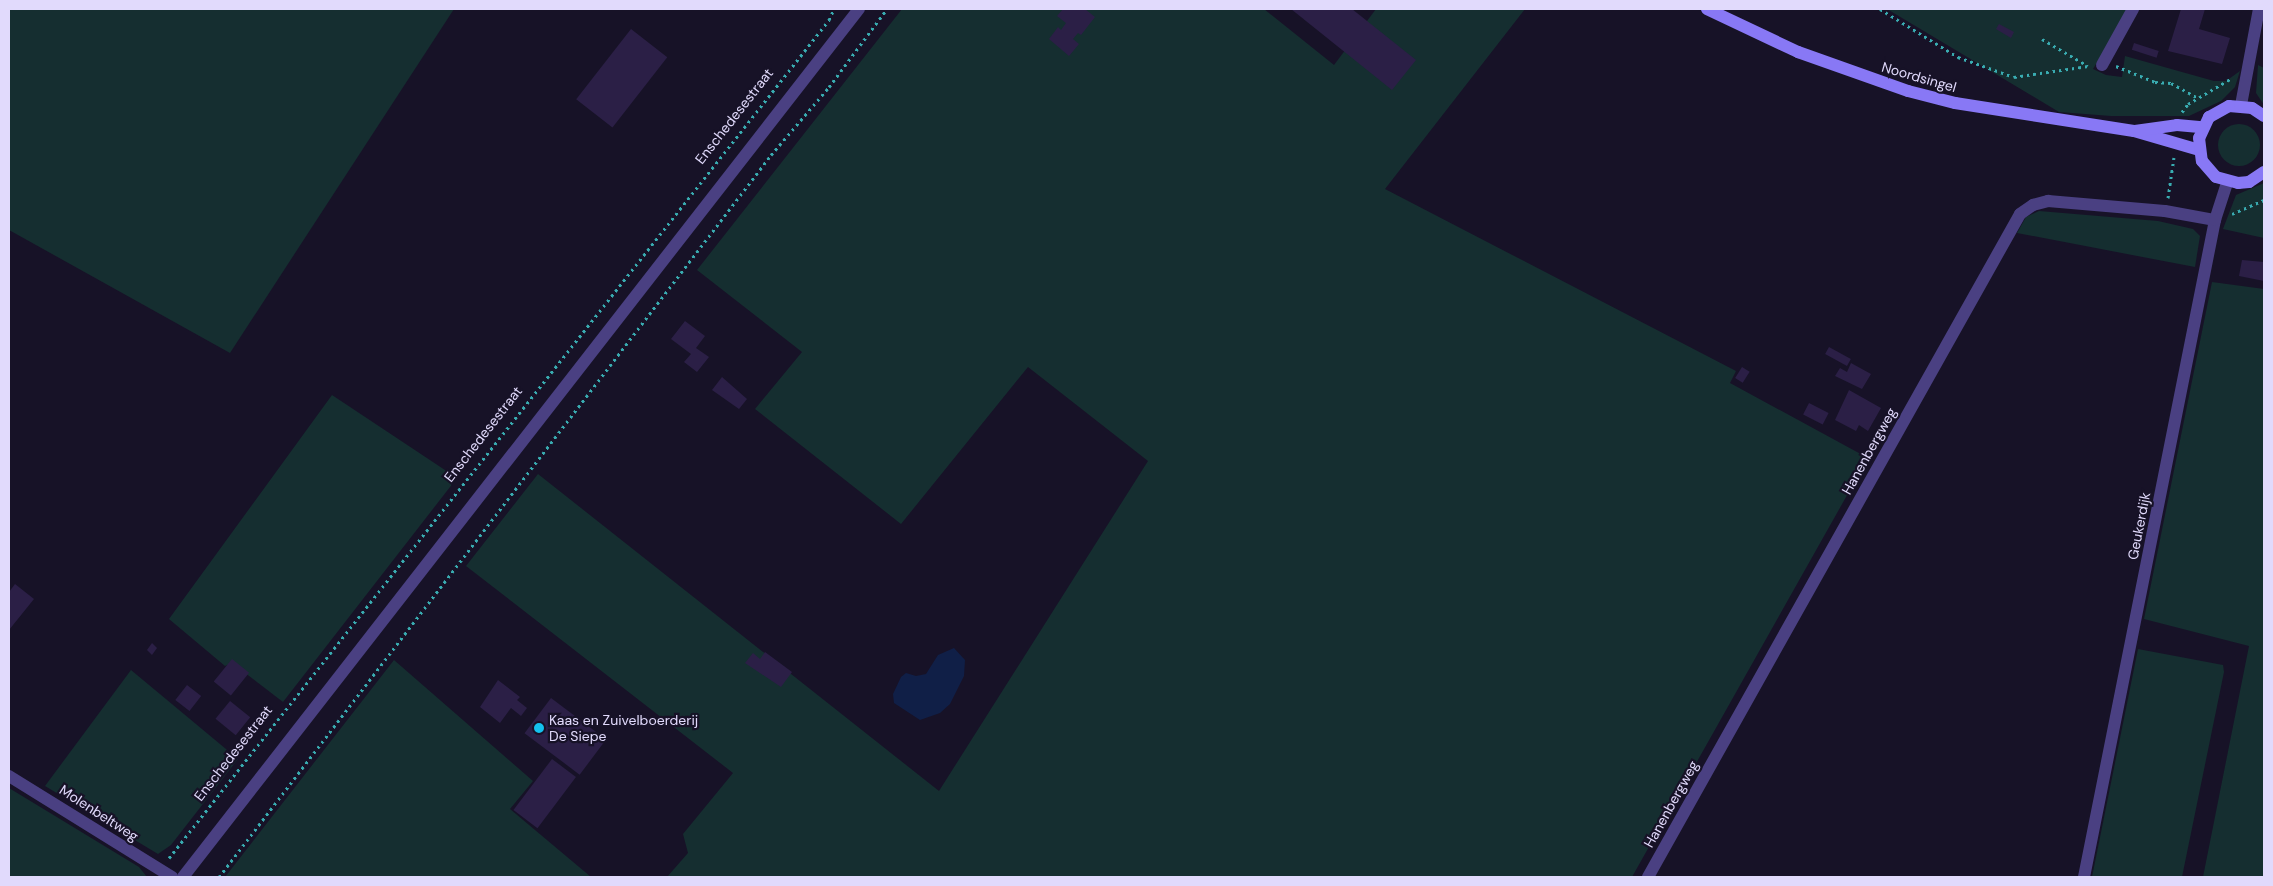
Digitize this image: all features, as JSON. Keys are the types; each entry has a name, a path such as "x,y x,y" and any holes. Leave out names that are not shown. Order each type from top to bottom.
{"main road":[{"name":"Noordsingel","path":"1707,9 1798,52 1908,91 1955,103 2134,131 2199,150"},
{"path":"2264,116 2241,105 2218,110 2202,127 2199,150 2208,170 2227,182 2249,182 2264,172"},
{"name":"Noordsingel","path":"2134,131 2177,125 2202,127"}],"street":[{"path":"183,877 859,9"},
{"path":"2095,65 2134,9"},
{"path":"2241,105 2259,9"},
{"name":"Geukerdijk","path":"2084,877 2215,220 2227,182"},
{"name":"Hanenbergweg","path":"1648,877 2020,214 2033,205 2048,201 2165,211 2215,220"},
{"name":"Molenbeltweg","path":"9,776 172,877"}],"path":[{"name":"Enschedesestraat","path":"160,870 822,28 834,9"},
{"path":"219,877 771,155 829,87 887,9"},
{"path":"1880,9 1958,57 2014,76 2109,63 2155,82 2171,83 2198,98 2235,76"},
{"path":"2042,40 2095,65"},
{"path":"2215,220 2264,200"}],"green space":[{"path":"9,9 454,9 230,353 9,230"},
{"path":"902,9 1264,9 1334,65 1376,9 1525,9 1385,189 1736,371 1730,383 1868,458 1632,877 667,877 688,853 683,834 733,773 466,566 538,474 939,791 1148,461 1028,367 901,524 755,409 802,352 697,270"},
{"path":"1887,9 2129,9 2093,69 2106,75 2122,77 2125,56 2214,81 2226,81 2240,71 2235,87 2221,101 2189,116 2111,116 2059,112"},
{"path":"2258,65 2264,68 2264,105 2256,93"},
{"path":"2239,124 2254,130 2260,145 2254,160 2239,166 2224,160 2218,145 2224,130"},
{"path":"2264,183 2264,238 2223,229 2236,195"},
{"path":"2039,211 2158,221 2193,229 2200,236 2195,267 2017,233 2026,217"},
{"path":"2212,282 2264,289 2264,877 2203,877 2249,646 2144,619"},
{"path":"332,395 457,478 283,702 232,663 225,666 169,619"},
{"path":"2138,649 2223,665 2224,672 2182,877 2092,877"},
{"path":"394,660 533,781 510,809 591,877 225,877"},
{"path":"131,670 238,759 171,845 158,854 45,786"},
{"path":"9,788 139,867 147,877 9,877"}],"water":[{"path":"954,648 965,660 964,676 950,704 940,713 920,720 894,703 893,694 901,677 906,673 916,676 926,674 938,655"}],"building":[{"path":"1063,9 1085,9 1095,17 1081,35 1078,33 1073,39 1079,44 1069,56 1049,39 1058,27 1061,30 1066,23 1057,16"},
{"path":"1291,9 1352,9 1416,60 1392,90"},
{"path":"2181,9 2205,9 2199,29 2230,38 2222,64 2168,51"},
{"path":"1999,24 2014,32 2011,38 1996,29"},
{"path":"631,29 667,57 612,127 576,99"},
{"path":"2134,43 2159,51 2157,58 2132,50"},
{"path":"2242,260 2264,262 2264,281 2239,276"},
{"path":"685,321 705,336 696,348 709,357 697,372 684,362 691,354 671,339"},
{"path":"1829,347 1851,359 1847,366 1825,354"},
{"path":"1851,363 1871,374 1862,389 1835,376 1840,368 1847,372"},
{"path":"1742,367 1750,372 1743,383 1735,378"},
{"path":"722,377 747,399 739,409 712,390"},
{"path":"1849,390 1881,408 1868,431 1859,425 1856,431 1835,420"},
{"path":"1809,403 1829,413 1823,425 1803,415"},
{"path":"15,584 34,599 9,630 9,592"},
{"path":"152,643 157,648 152,655 147,650"},
{"path":"765,652 792,672 781,687 745,663 753,653 760,659"},
{"path":"232,659 249,673 231,695 214,682"},
{"path":"498,680 520,697 517,700 527,708 521,716 511,708 500,723 480,707"},
{"path":"187,685 201,696 189,711 175,700"},
{"path":"551,698 606,740 580,775 525,733"},
{"path":"230,701 250,717 236,735 216,719"},
{"path":"552,759 576,777 537,828 513,810"}],"place":[{"name":"Kaas en Zuivelboerderij De Siepe","path":"539,728"}]}
